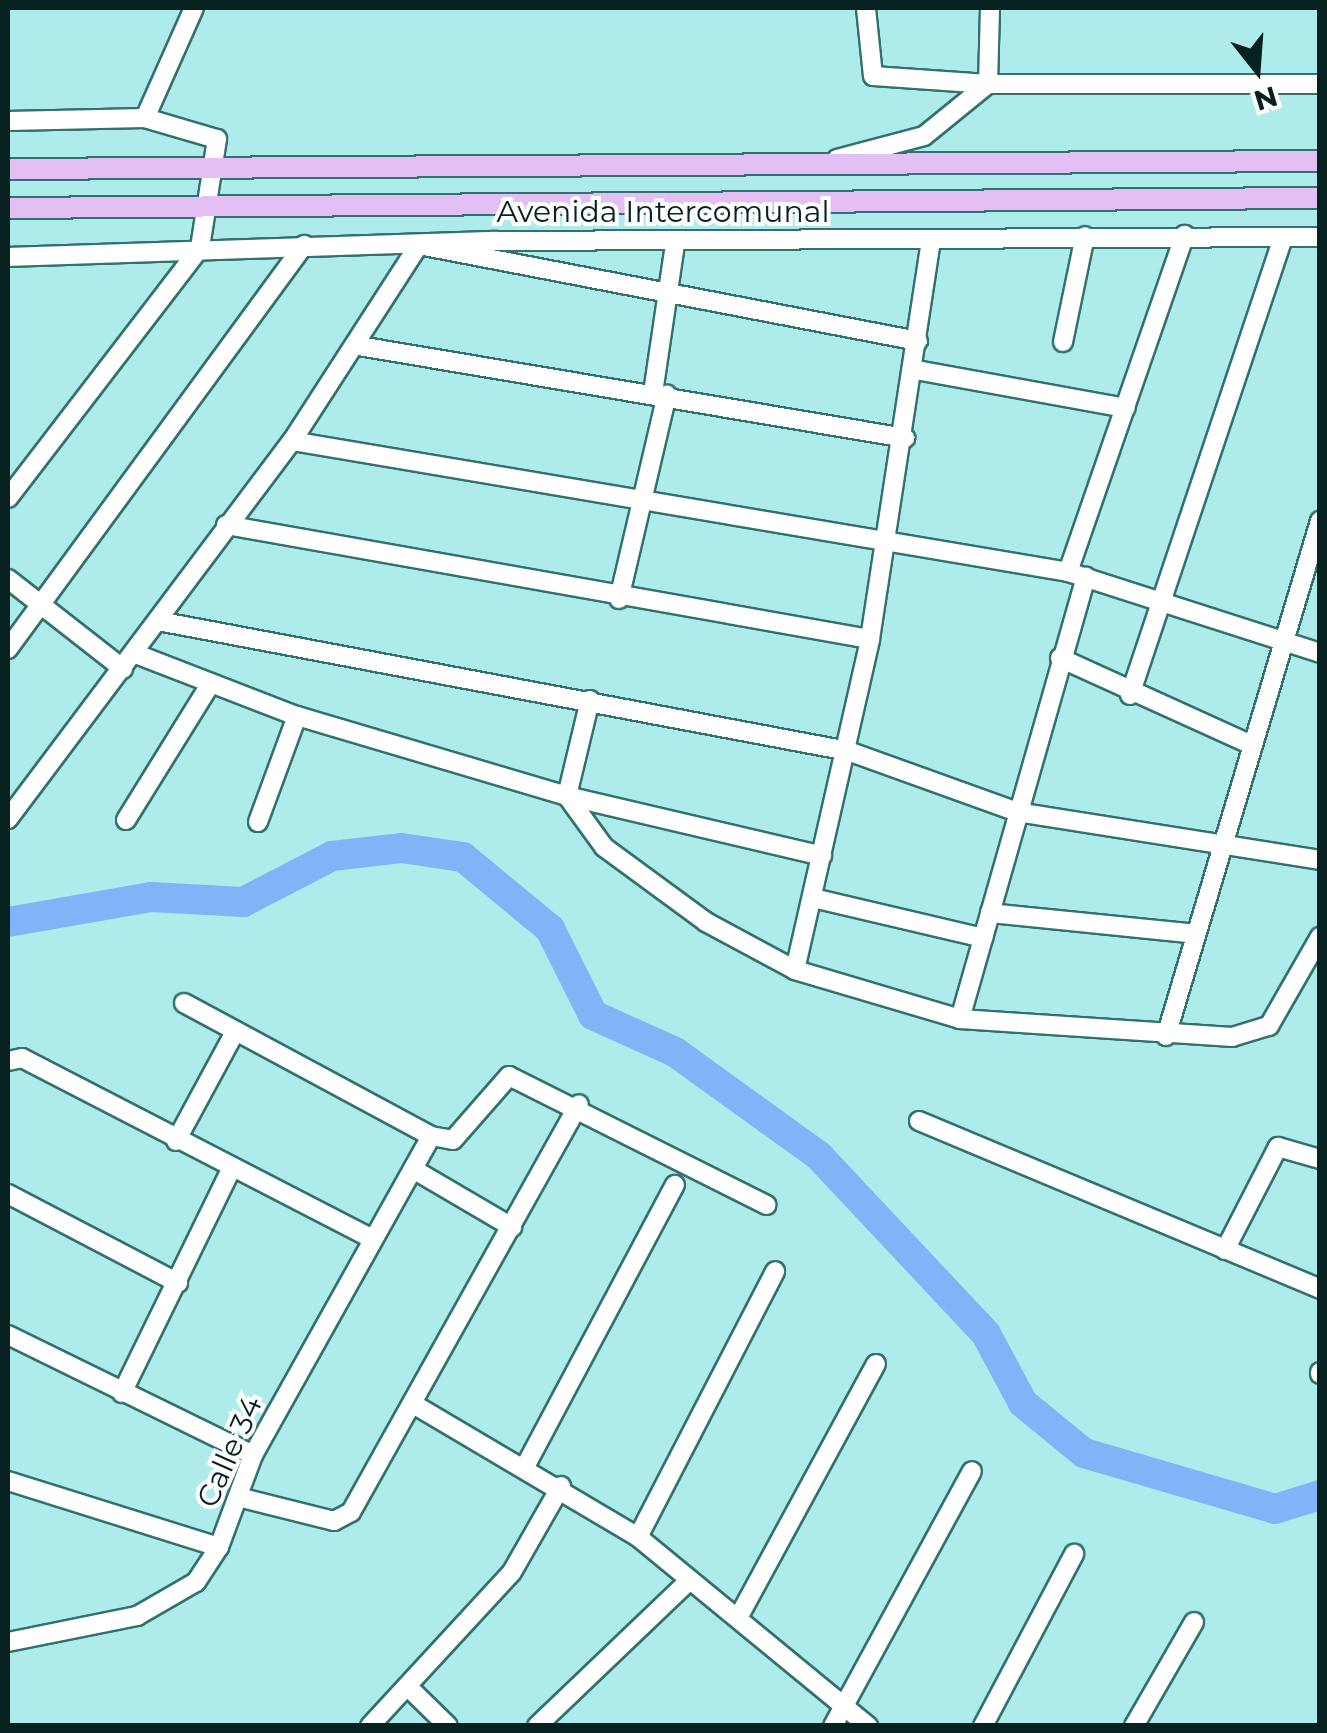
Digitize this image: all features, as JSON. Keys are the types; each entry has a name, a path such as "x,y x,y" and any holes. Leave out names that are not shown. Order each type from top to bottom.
{"main road":[{"name":"Avenida Intercomunal","path":"8,169 1320,161"},
{"name":"Avenida Intercomunal","path":"8,208 1320,198"}],"street":[{"path":"145,118 194,8"},
{"path":"866,8 873,76 988,84 1320,84"},
{"path":"815,164 924,136 988,84 990,8"},
{"path":"8,121 145,118 217,138 200,248 8,498"},
{"path":"960,1019 1060,658 1077,574 1126,408 1185,234"},
{"name":"Avenida Intercomunal","path":"8,257 304,245 675,244 1185,234 1320,237"},
{"path":"1063,342 1085,236"},
{"path":"1130,695 1283,238"},
{"path":"795,970 848,751 870,639 916,370 931,240"},
{"path":"619,599 644,499 660,394 675,244"},
{"path":"8,649 304,245"},
{"path":"8,819 136,654 226,525 292,441 359,346 419,246 918,342"},
{"path":"359,346 905,438"},
{"path":"916,370 1126,408"},
{"path":"292,441 1077,574 1165,598 1320,653"},
{"path":"1166,1036 1250,744 1320,521"},
{"path":"226,525 619,599 870,639"},
{"path":"8,579 123,669"},
{"path":"158,621 848,751 1018,812 1224,840 1320,860"},
{"path":"136,654 298,716 566,796 822,856"},
{"path":"1060,658 1130,695 1250,744"},
{"path":"126,820 211,683"},
{"path":"566,796 590,700"},
{"path":"258,822 298,716"},
{"path":"566,796 604,847 706,922 795,970 960,1019 1166,1036 1232,1037 1269,1026 1315,966 1320,937"},
{"path":"813,898 983,938"},
{"path":"990,913 1196,934"},
{"path":"184,1003 431,1136 453,1140 515,1073 767,1205"},
{"path":"176,1141 235,1032"},
{"path":"8,1060 22,1058 232,1170 371,1238"},
{"path":"238,1497 344,1518 414,1405 578,1104"},
{"path":"919,1121 1320,1289"},
{"name":"Calle 34","path":"8,1642 169,1603 219,1547 253,1456 431,1136"},
{"path":"1224,1250 1278,1147 1320,1159"},
{"path":"413,1168 512,1227"},
{"path":"122,1393 232,1170"},
{"path":"526,1463 675,1184"},
{"path":"8,1194 178,1283"},
{"path":"638,1537 776,1270"},
{"path":"8,1335 253,1456"},
{"path":"738,1618 876,1364"},
{"path":"414,1405 526,1463 638,1537 738,1618 837,1718 868,1726"},
{"path":"837,1718 972,1472"},
{"path":"8,1481 219,1547"},
{"path":"370,1726 526,1554 561,1486"},
{"path":"983,1726 1074,1554"},
{"path":"537,1726 690,1580"},
{"path":"1134,1726 1194,1622"},
{"path":"407,1686 448,1726"}],"waterway":[{"path":"8,922 151,897 243,902 332,856 401,848 463,857 550,929 593,1015 675,1052 819,1156 986,1334 1023,1403 1084,1453 1275,1509 1320,1495"}]}
